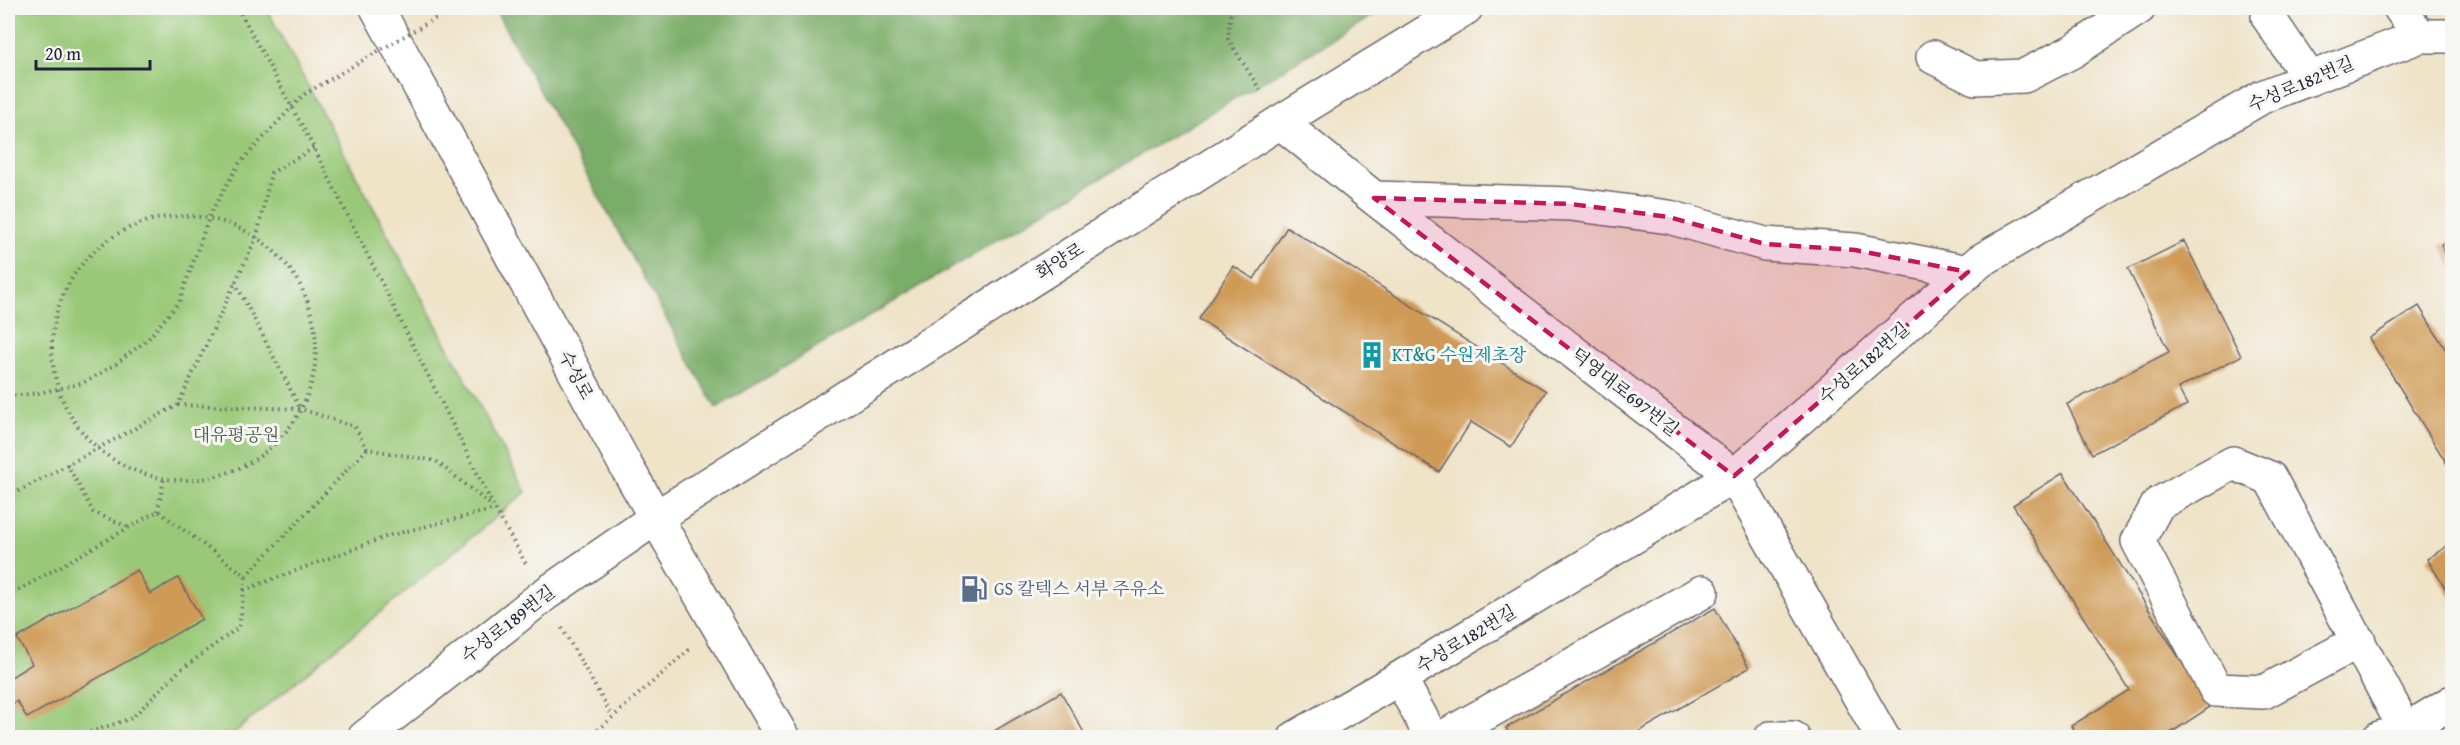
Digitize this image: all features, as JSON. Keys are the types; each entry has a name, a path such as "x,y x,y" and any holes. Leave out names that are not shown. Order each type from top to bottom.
{"street":[{"name":"수성로","path":"377,8 626,466 783,738"},
{"name":"화양로","path":"657,517 1280,122 1466,8"},
{"path":"1933,57 1975,78 2024,76 2073,51 2139,8"},
{"path":"2400,8 2420,36"},
{"path":"2268,17 2310,79"},
{"name":"수성로182번길","path":"1295,738 1400,678 1734,476 1980,261 2262,97 2420,36 2452,36"},
{"name":"덕영대로697번길","path":"1280,122 1374,198 1734,476 1883,738"},
{"path":"1374,198 1582,206 1669,217 1765,244 1855,250 1968,272"},
{"path":"2359,641 2264,692 2216,690 2138,541 2158,504 2233,463 2270,478 2359,641 2398,735 2452,702"},
{"name":"수성로189번길","path":"364,738 544,595 657,517"},
{"path":"1442,738 1702,592"},
{"path":"1400,678 1432,738"},
{"path":"1771,738 1793,738"}],"path":[{"path":"238,8 314,148 495,509"},
{"path":"8,396 39,393 83,383 116,364 148,339 179,302 211,212 239,164 303,95 453,8"},
{"path":"1231,8 1228,39 1280,122"},
{"path":"178,405 256,236 271,173 314,148"},
{"path":"170,215 214,218 256,236 289,267 310,305 316,346 311,389 300,409 291,427 261,457 222,476 181,482 139,474 97,448 72,421 54,380 51,334 63,291 89,254 126,227 170,215"},
{"path":"235,282 300,409"},
{"path":"8,497 178,405 300,409 355,427 367,449"},
{"path":"367,449 436,461 495,509"},
{"path":"73,738 132,718 178,670 239,627 246,576 367,449"},
{"path":"66,464 93,512 129,528"},
{"path":"8,596 158,511 164,478"},
{"path":"244,590 391,535 495,509"},
{"path":"158,511 246,576"},
{"path":"589,738 717,626"}],"highlighted area":[{"path":"1374,198 1571,204 1669,217 1765,244 1855,250 1968,272 1734,476"}],"green space":[{"name":"대유평공원","path":"8,8 266,8 526,492 229,737 8,737"},
{"path":"494,8 1386,8 716,408"}],"building":[{"name":"KT&G 수원제초장","path":"1287,227 1546,391 1511,447 1471,422 1439,472 1199,319 1233,266 1254,279"},
{"path":"2452,239 2452,268 2441,245"},
{"path":"2184,241 2241,356 2178,388 2187,405 2092,454 2067,404 2169,352 2128,269"},
{"path":"2419,306 2452,360 2452,472 2369,338"},
{"path":"2063,473 2210,707 2163,738 2079,738 2071,726 2129,690 2013,505"},
{"path":"2452,543 2452,599 2427,559"},
{"path":"137,570 150,594 178,578 202,619 27,718 17,701 8,706 8,679 32,664 17,638"},
{"path":"1715,608 1749,668 1628,738 1511,738 1506,728"},
{"path":"1061,692 1087,738 982,738"}],"place":[{"name":"KT&G 수원제초장","path":"1372,355"},
{"name":"GS 칼텍스 서부 주유소","path":"974,589"}]}
